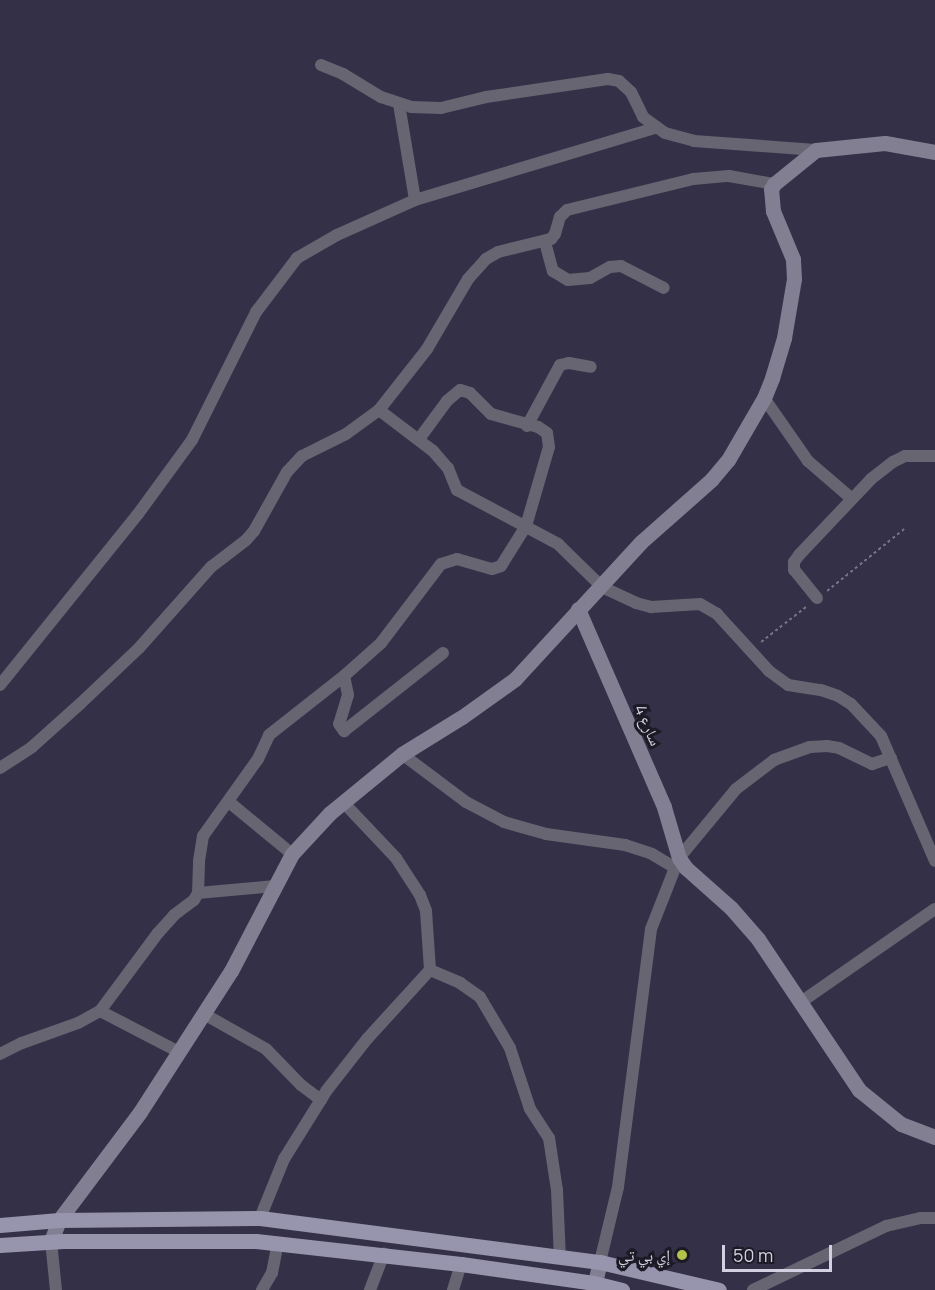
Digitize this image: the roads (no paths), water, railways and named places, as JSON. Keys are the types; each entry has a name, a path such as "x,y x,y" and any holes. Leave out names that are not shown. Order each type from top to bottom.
{"main road":[{"path":"51,1241 59,1220 128,1130 231,971 292,854 342,802 402,754 462,717 515,679 548,646 578,609 602,587 641,542 717,473 743,438 764,398 784,338 794,279 793,259 773,211 771,189 774,184 816,150 885,143 935,152"},
{"name":"سارع 4","path":"578,609 664,807 677,863"},
{"path":"677,863 686,868 731,908 758,939 859,1090 900,1124 935,1137"},
{"path":"0,1225 59,1220 260,1218 600,1262 719,1290"},
{"path":"0,1245 51,1241 219,1239 278,1243 461,1264 622,1290"},
{"path":"594,1287 600,1262"}],"street":[{"path":"321,65 399,104 441,108 486,97 608,80 625,84 644,117 655,128 694,141 816,150"},
{"path":"399,104 415,200"},
{"path":"0,685 138,514 192,440 256,312 297,258 337,235 415,200 655,128"},
{"path":"0,768 32,747 80,704 138,648 211,567 246,540 254,531 287,472 302,456 346,434 380,410 427,349 477,268 498,252 545,242 555,234 560,217 567,210 670,183 729,176 774,184"},
{"path":"545,242 553,271 568,280 590,278 610,267 621,266 663,288"},
{"path":"527,426 560,365 569,363 591,367"},
{"path":"198,893 199,861 203,836 258,759 269,735 344,676 381,643 441,564 457,559 498,568 526,526 549,440 545,430 491,414 470,393 460,390 447,401 419,439"},
{"path":"764,398 808,461 852,499"},
{"path":"380,410 419,439 443,462 456,490 481,506 526,526 558,544 602,587 636,603 651,607 700,604 717,614 769,671 788,686 821,690 851,705 881,736 935,861"},
{"path":"817,598 794,570 794,562 871,479 905,456 935,456"},
{"path":"344,676 348,695 339,724 344,731 443,653"},
{"path":"600,1262 618,1187 649,940 658,907 677,863 736,789 774,760 810,747 827,746 839,748 872,764 891,758"},
{"path":"402,754 466,802 504,822 546,834 625,845 677,863"},
{"path":"229,802 292,854"},
{"path":"260,1218 284,1159 321,1100 367,1039 430,970 426,911 420,895 396,858 342,802"},
{"path":"0,1054 22,1043 78,1023 100,1011 158,933 198,893 275,886"},
{"path":"801,1002 935,909"},
{"path":"430,970 460,983 480,997 510,1048 530,1108 549,1138 557,1190 560,1258"},
{"path":"100,1011 179,1052"},
{"path":"204,1014 266,1049 301,1085 321,1100"},
{"path":"753,1290 886,1226 921,1218 935,1218"},
{"path":"51,1241 56,1290"},
{"path":"262,1290 272,1272 278,1243"},
{"path":"370,1290 384,1254"},
{"path":"453,1290 461,1264"}],"place":[{"name":"إي بي تي","path":"682,1255"}]}
